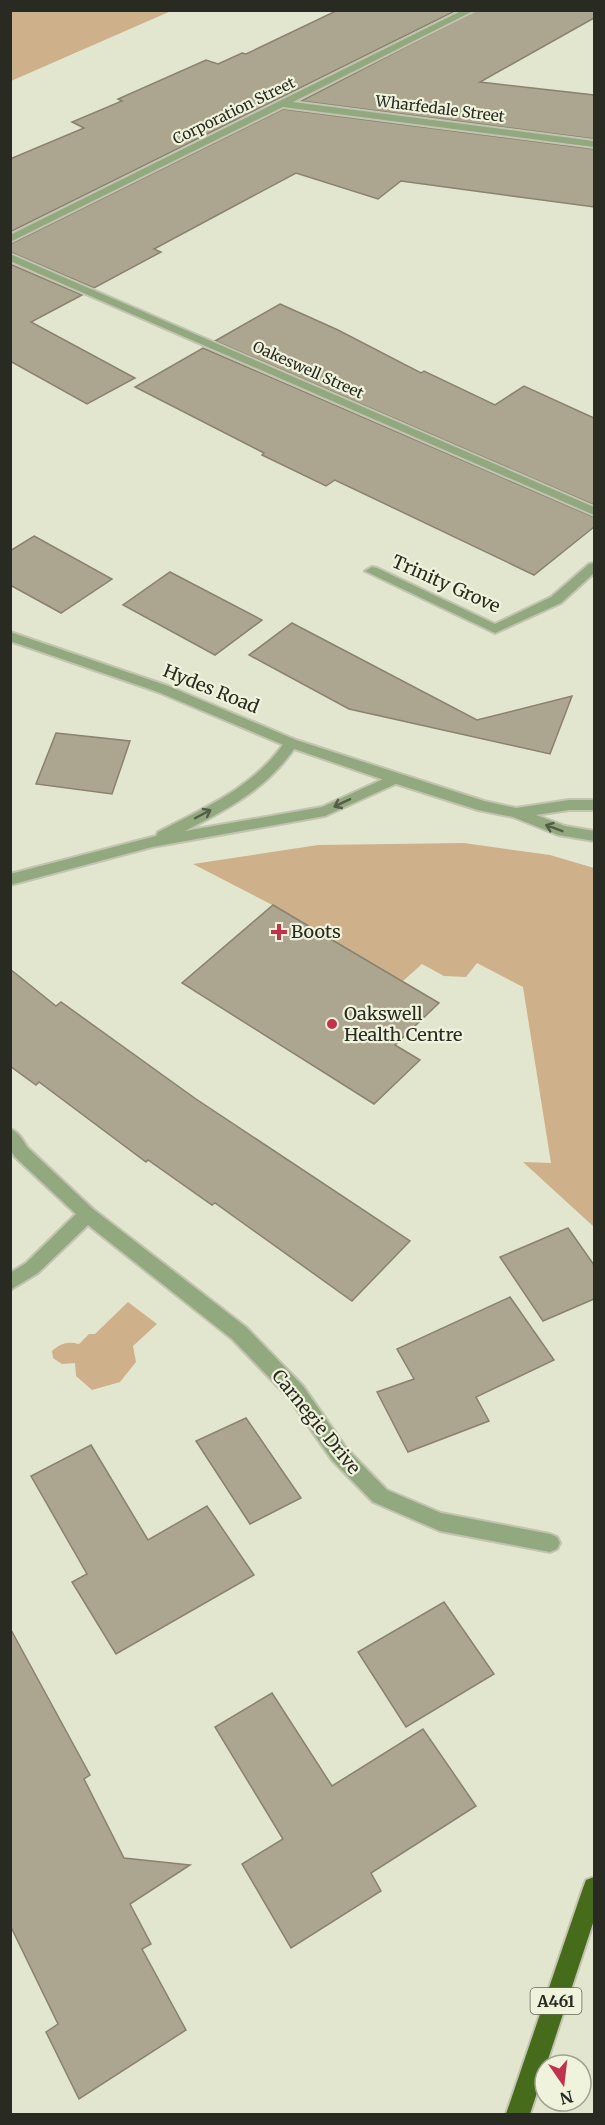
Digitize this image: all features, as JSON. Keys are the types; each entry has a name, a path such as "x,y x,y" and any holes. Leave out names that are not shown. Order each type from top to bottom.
{"highway":[{"name":"A461","path":"518,2115 594,1890"}],"street":[{"name":"Corporation Street","path":"10,239 471,10"},
{"name":"Wharfedale Street","path":"282,104 594,144"},
{"name":"Oakeswell Street","path":"10,257 594,511"},
{"name":"Trinity Grove","path":"372,571 495,628 556,600 594,567"},
{"name":"Hydes Road","path":"10,636 163,689 291,742 395,779 483,806 516,813"},
{"path":"152,842 249,789 282,760 291,742"},
{"path":"10,880 152,842 325,811 395,779"},
{"path":"516,813 569,805 594,805"},
{"path":"516,813 564,831 594,836"},
{"name":"Carnegie Drive","path":"10,1136 21,1152 87,1214 238,1332 296,1392 339,1454 380,1496 440,1522 550,1543"},
{"path":"10,1283 32,1268 87,1214"}],"shaded area":[{"path":"11,10 171,10 171,11 11,81"},
{"path":"464,843 550,855 594,868 594,1227 523,1162 551,1163 523,987 477,963 466,977 444,976 422,964 403,981 282,910 193,864 318,845"},
{"path":"128,1302 157,1324 133,1346 136,1362 120,1382 92,1390 76,1376 75,1363 62,1364 53,1358 52,1351 64,1343 79,1344 89,1334 95,1334"}],"building":[{"path":"338,10 457,10 10,232 10,159 84,128 72,122 122,101 118,99 206,60 218,64 242,53 246,54"},
{"path":"477,10 594,10 594,18 480,82 594,95 594,139 301,101"},
{"path":"283,109 594,149 594,207 401,181 378,199 296,173 154,249 161,252 94,288 10,252 10,244"},
{"path":"10,264 82,295 31,322 135,378 87,404 10,361"},
{"path":"280,304 338,330 421,373 424,371 495,405 524,386 594,418 594,505 215,341"},
{"path":"203,348 594,517 594,527 534,575 335,480 326,486 262,455 264,453 135,387"},
{"path":"34,536 112,579 61,613 10,585 10,551"},
{"path":"170,572 262,620 215,655 123,605"},
{"path":"292,623 477,720 572,696 550,754 349,709 249,655"},
{"path":"56,733 130,741 112,794 36,784"},
{"name":"Oakswell Health Centre","path":"273,905 439,1003 395,1045 420,1060 374,1104 182,983"},
{"path":"10,969 56,1006 61,1002 196,1099 410,1241 352,1301 215,1203 212,1205 148,1160 146,1162 39,1082 36,1085 10,1066"},
{"path":"568,1228 594,1265 594,1299 543,1321 500,1257"},
{"path":"510,1297 554,1360 476,1397 489,1421 408,1452 377,1392 414,1379 397,1349"},
{"path":"246,1418 301,1498 250,1524 196,1441"},
{"path":"91,1445 148,1540 207,1506 254,1575 116,1654 72,1582 87,1574 31,1476"},
{"path":"444,1602 494,1674 406,1727 358,1652"},
{"path":"10,1628 90,1775 84,1779 124,1858 190,1865 130,1904 151,1944 142,1949 186,2030 79,2099 46,2032 58,2024 10,1925"},
{"path":"272,1693 332,1786 423,1729 476,1806 371,1873 381,1891 291,1948 242,1864 283,1839 215,1727"}],"place":[{"name":"Boots","path":"279,932"},
{"name":"Oakswell Health Centre","path":"332,1024"}]}
